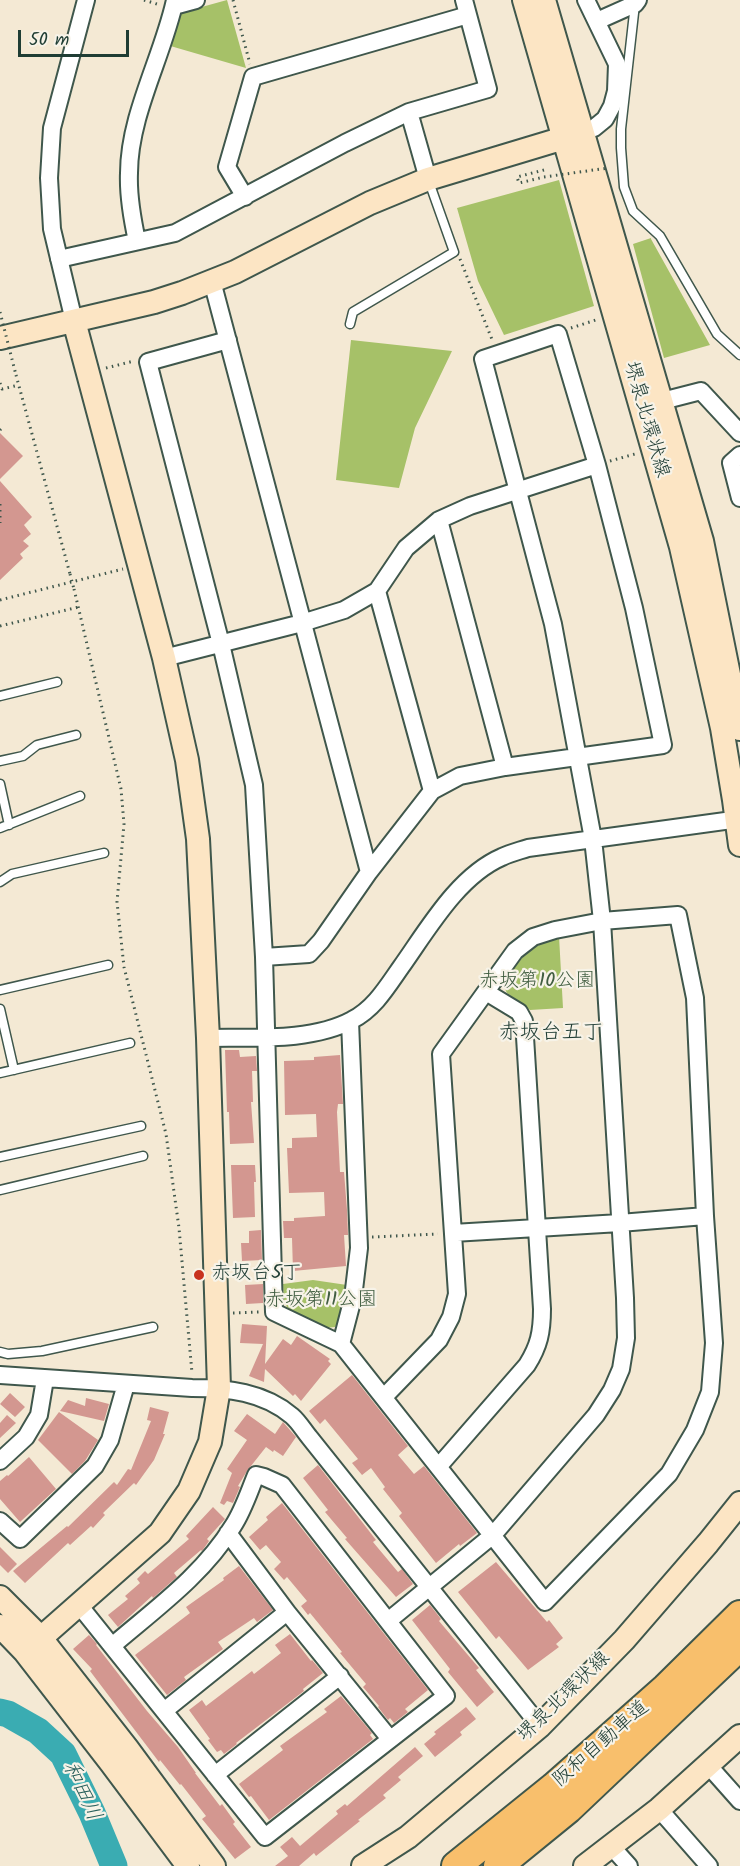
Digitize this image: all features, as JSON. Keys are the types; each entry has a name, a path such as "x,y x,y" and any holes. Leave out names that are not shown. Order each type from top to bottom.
{"highway":[{"name":"阪和自動車道","path":"456,1866 554,1788 666,1688 740,1615"},
{"name":"阪和自動車道","path":"498,1866 568,1809 740,1646"}],"street":[{"path":"32,1644 160,1533 189,1491 210,1442 219,1388 208,1038 198,839 187,760 164,658 74,321 52,229 49,178 52,128 86,0"},
{"path":"137,241 129,192 129,170 135,128 174,3 196,0"},
{"name":"堺泉北環状線","path":"524,0 573,135 662,401 702,541 740,729"},
{"name":"堺泉北環状線","path":"544,0 573,135 681,547 722,728 739,819 740,845"},
{"path":"0,338 154,302 235,272 370,203 428,179 594,128 604,119 612,106 616,91 617,64 586,0"},
{"path":"597,21 637,2"},
{"path":"59,259 175,233 245,197 345,143 409,112 488,89 466,8 254,77 226,167 245,197"},
{"path":"409,112 428,179"},
{"path":"212,281 369,872"},
{"path":"264,957 309,954 432,791 460,776 505,767 579,757 663,745 633,608 597,465 558,334 483,359 553,624 579,757 593,839 602,921 626,1338 621,1369 612,1390 596,1415 493,1535 388,1621"},
{"path":"228,340 148,362 221,644 254,785 264,957 274,1312 341,1344 545,1602 669,1474 695,1431 710,1392 714,1343 705,1216 695,998 678,915 602,921 555,930 533,937 515,951 441,1054 457,1294 451,1317 439,1340 384,1397"},
{"path":"662,401 701,391 740,433"},
{"path":"740,455 731,463 740,498"},
{"path":"164,658 344,610 377,591 406,548 439,520 470,506 597,465"},
{"path":"439,520 505,767"},
{"path":"377,591 432,791"},
{"path":"208,1038 266,1037 323,1032 364,1013 381,996 441,910 470,878 500,857 528,848 739,819"},
{"path":"439,1466 527,1365 535,1351 542,1329 524,1021 519,1012 486,992"},
{"path":"341,1344 353,1298 359,1248 350,1021"},
{"path":"453,1233 705,1216"},
{"path":"0,1375 219,1388 256,1395 281,1408 294,1418 540,1726"},
{"path":"1,1459 26,1437 39,1415 45,1379"},
{"path":"0,1521 20,1539 95,1466 110,1440 126,1384"},
{"path":"79,1605 265,1837 446,1696 282,1485 256,1475 235,1523 210,1559 195,1575 112,1646"},
{"name":"堺泉北環状線","path":"363,1866 408,1837 540,1726 624,1640 740,1503"},
{"path":"228,1533 287,1612 390,1739"},
{"path":"0,1597 111,1763 185,1865"},
{"path":"164,1711 287,1612"},
{"path":"0,1626 32,1644 127,1748 214,1866"},
{"path":"215,1775 340,1676"},
{"path":"585,1866 658,1809 740,1736"},
{"path":"708,1765 740,1802"},
{"path":"658,1809 709,1866"},
{"path":"611,1846 629,1866"}],"lane":[{"path":"637,2 621,129 624,187 633,211 660,236 717,334 740,355"},
{"path":"350,324 352,312 454,252 428,179"},
{"path":"0,696 57,682"},
{"path":"0,761 23,756 37,746 76,735"},
{"path":"0,784 5,827 80,796"},
{"path":"0,882 12,874 104,853"},
{"path":"0,990 108,965"},
{"path":"0,1009 14,1070"},
{"path":"0,1073 130,1043"},
{"path":"0,1157 141,1126"},
{"path":"0,1190 143,1156"},
{"path":"0,1352 8,1354 42,1351 153,1327"}],"path":[{"path":"233,0 254,77"},
{"path":"544,170 517,177 519,183 608,168"},
{"path":"454,252 462,261 492,339 495,355"},
{"path":"0,312 79,607 121,789 124,824 117,902 124,967 166,1134 179,1228 192,1388"},
{"path":"558,334 566,329 604,317"},
{"path":"99,370 139,360 148,362"},
{"path":"0,383 2,389 19,385"},
{"path":"597,465 644,451"},
{"path":"0,504 0,523"},
{"path":"0,600 127,568"},
{"path":"0,626 79,607"},
{"path":"358,1238 453,1233"},
{"path":"217,1313 274,1312"}],"green space":[{"path":"227,0 246,68 167,45 180,13"},
{"path":"559,180 594,306 504,335 478,281 457,208"},
{"path":"651,238 710,345 664,358 633,244"},
{"path":"351,340 452,351 415,428 399,488 336,480"},
{"name":"赤坂第10公園","path":"559,936 563,1008 530,1010 507,993 504,987 505,980 522,958 537,946"},
{"name":"赤坂第11公園","path":"313,1280 347,1285 340,1320 335,1327 324,1328 288,1309 284,1302 283,1284"}],"building":[{"path":"0,433 23,456 0,479"},
{"path":"0,481 32,517 24,525 31,534 23,541 29,546 20,554 23,558 0,580"},
{"path":"225,1050 239,1050 240,1057 256,1056 257,1071 252,1071 253,1102 251,1102 254,1143 230,1144"},
{"path":"340,1055 343,1104 338,1104 337,1112 340,1172 344,1172 347,1210 348,1235 344,1235 346,1266 293,1271 292,1238 284,1238 283,1221 325,1216 324,1192 289,1193 287,1148 292,1148 292,1138 317,1137 316,1114 285,1115 284,1061 314,1060 314,1057"},
{"path":"231,1165 255,1165 255,1217 233,1218"},
{"path":"261,1230 262,1260 242,1261 241,1243 249,1243 249,1231"},
{"path":"263,1284 263,1303 246,1304 245,1285"},
{"path":"242,1324 267,1326 265,1364 283,1339 291,1345 297,1336 330,1359 328,1361 331,1364 301,1401 265,1369 264,1382 249,1376 263,1344 240,1343"},
{"path":"352,1375 408,1446 398,1455 414,1474 424,1466 477,1533 436,1563 399,1516 402,1513 383,1489 385,1487 371,1468 362,1475 352,1463 358,1459 325,1419 320,1424 309,1411"},
{"path":"10,1393 25,1407 15,1417 0,1404"},
{"path":"86,1398 109,1404 104,1421 60,1411 68,1400 85,1406"},
{"path":"150,1407 169,1412 163,1434 165,1434 154,1460 136,1485 134,1483 103,1513 105,1515 93,1528 91,1526 70,1545 68,1543 25,1583 13,1571 68,1527 114,1482 117,1485 128,1469 131,1470 151,1421 147,1420"},
{"path":"59,1412 98,1440 85,1461 72,1474 38,1440"},
{"path":"247,1414 275,1434 283,1422 296,1437 283,1456 266,1447 238,1486 240,1487 233,1503 227,1501 224,1505 220,1503 232,1473 227,1469 247,1440 234,1431"},
{"path":"7,1415 16,1423 0,1438 0,1423"},
{"path":"29,1457 56,1489 20,1522 0,1499 0,1481"},
{"path":"318,1465 376,1540 373,1542 398,1572 402,1569 413,1584 396,1597 345,1539 347,1538 325,1512 328,1510 303,1478"},
{"path":"282,1503 428,1690 405,1709 408,1712 394,1723 390,1718 388,1720 363,1687 366,1684 340,1653 342,1652 310,1613 308,1615 301,1606 307,1601 287,1577 284,1580 274,1569 281,1562 266,1545 260,1550 249,1537"},
{"path":"213,1507 225,1519 207,1539 209,1541 202,1551 174,1573 177,1577 118,1627 108,1615 128,1599 125,1596 140,1583 137,1579 145,1571 148,1574 189,1539 186,1536"},
{"path":"0,1547 17,1564 8,1573 0,1565"},
{"path":"496,1562 563,1638 556,1644 559,1647 528,1670 499,1636 496,1639 458,1592"},
{"path":"239,1566 273,1610 257,1622 254,1618 218,1642 223,1649 184,1677 186,1680 167,1695 135,1655 190,1613 186,1607 224,1580 223,1578"},
{"path":"430,1605 441,1619 439,1621 479,1668 476,1670 494,1692 477,1707 448,1672 450,1669 412,1620"},
{"path":"290,1634 323,1673 303,1689 304,1691 224,1754 221,1750 217,1752 189,1710 202,1700 206,1706 252,1671 254,1674 281,1653 275,1645"},
{"path":"89,1635 147,1711 178,1747 220,1806 222,1804 235,1822 233,1824 251,1847 235,1859 202,1819 206,1816 160,1760 159,1762 90,1671 92,1669 73,1649"},
{"path":"341,1696 372,1733 370,1735 373,1739 269,1820 239,1784 283,1750 280,1746 327,1712 324,1709"},
{"path":"466,1707 476,1719 460,1732 462,1735 435,1757 424,1744 436,1734 434,1732"},
{"path":"415,1747 423,1756 398,1777 401,1780 383,1795 386,1798 358,1820 360,1821 316,1856 314,1853 299,1866 275,1866 288,1856 280,1847 292,1837 300,1846 338,1814 336,1811 345,1804 347,1806"}],"waterway":[{"name":"和田川","path":"0,1712 38,1731 63,1754 92,1813 114,1866"}],"place":[{"name":"赤坂台5丁","path":"199,1275"}],"district":[{"name":"赤坂台五丁","path":"551,1034"}]}
